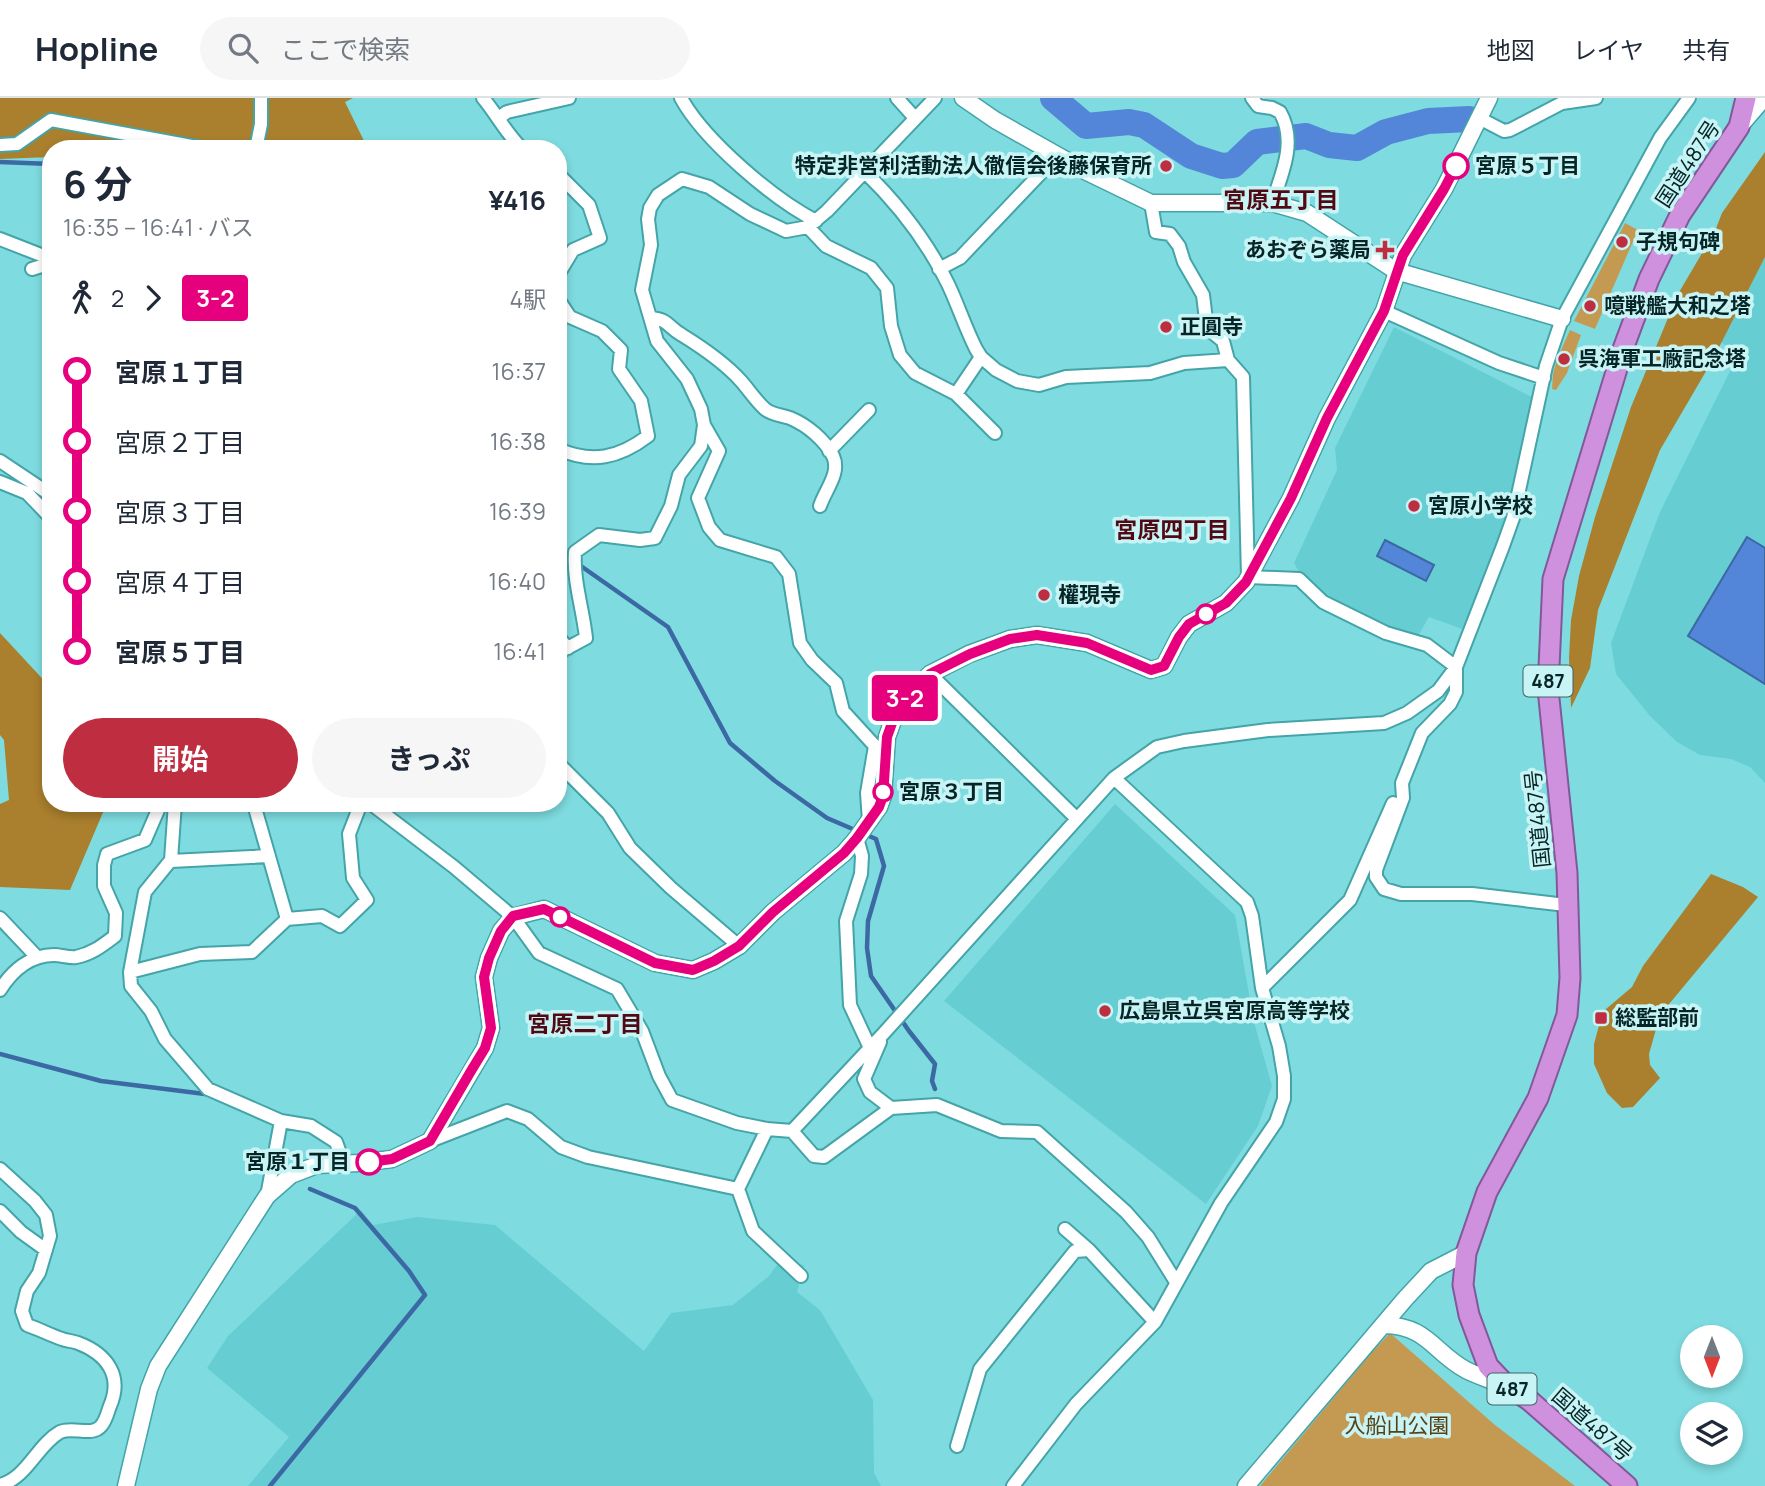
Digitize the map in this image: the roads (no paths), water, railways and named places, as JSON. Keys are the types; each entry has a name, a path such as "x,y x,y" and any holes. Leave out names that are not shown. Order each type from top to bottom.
{"highway":[{"name":"国道487号","path":"1628,1486 1529,1400 1506,1385 1488,1366 1469,1315 1463,1284 1466,1253 1487,1192 1538,1098 1567,1015 1570,978 1567,873 1548,689 1553,579 1623,349 1649,279 1680,215 1739,127 1746,98"}],"street":[{"path":"258,140 261,98"},
{"path":"483,98 500,117 507,134 513,140"},
{"path":"500,117 507,112 569,98"},
{"path":"681,98 720,148 812,224 827,246 871,268 887,288 891,326 900,355 915,373 956,394 995,433"},
{"path":"897,98 915,118"},
{"path":"869,821 867,793 875,746 843,711 836,683 812,660 800,643 789,574 776,557 720,540 709,527 698,498 719,451 704,425 688,379 657,341 642,290 651,246 648,219 650,208 658,195 682,179 709,187 750,214 786,231 812,224 935,98"},
{"path":"963,98 995,120 1151,203 1272,203 1307,213 1396,271 1562,318"},
{"path":"1252,98 1258,106 1272,108 1280,112 1286,120 1287,162 1272,203"},
{"path":"1479,118 1504,131 1510,130 1562,103 1596,98"},
{"path":"792,1131 1114,778 1157,747 1268,730 1384,723 1407,713 1438,691 1456,667 1485,598 1513,517 1544,378 1562,318 1660,138 1689,98"},
{"path":"1739,127 1755,98"},
{"path":"1739,127 1764,98"},
{"path":"430,1141 485,1048 491,1028 484,977 501,931 513,916 544,909 655,963 693,970 714,961 739,946 773,912 844,853 857,838 879,807 883,796 887,737 896,712 906,696 930,674 970,654 1010,639 1037,635 1087,643 1145,669 1155,669 1164,666 1189,624 1238,593 1291,498 1327,418 1384,311 1403,255 1444,189 1479,118 1484,100"},
{"path":"0,145 18,144 51,120 159,140"},
{"path":"939,269 960,258 1058,155"},
{"path":"864,171 898,207 948,283 965,327 982,357 996,370 1017,381 1040,385 1066,377 1150,373 1184,363 1228,360"},
{"path":"567,183 589,205 600,238 573,250 567,260"},
{"path":"1151,203 1156,232 1170,234 1179,246 1184,262 1203,295 1207,328 1223,341 1228,360 1243,377 1248,577"},
{"path":"0,239 42,255"},
{"path":"32,269 42,266"},
{"path":"1384,311 1499,363 1544,378"},
{"path":"567,312 570,317 603,331 621,350 619,369 641,401 648,436 631,449 592,459 567,452"},
{"path":"650,318 663,319 681,335 694,341 740,380 768,412 792,418 810,429 830,451 835,459 834,478 824,492 820,506"},
{"path":"956,394 982,357"},
{"path":"830,451 869,410"},
{"path":"567,649 586,638 584,612 574,571 575,552 599,535 640,540 655,538 671,506 679,475 701,446 704,425"},
{"path":"0,461 42,489"},
{"path":"0,482 27,493 42,509"},
{"path":"1248,577 1299,579 1323,602 1386,633 1427,645 1456,667"},
{"path":"1262,988 1350,900 1422,733 1450,704 1456,692 1456,667"},
{"path":"930,674 1077,819"},
{"path":"567,772 608,813 630,848 671,888 739,946"},
{"path":"1013,1486 1076,1404 1155,1322 1221,1203 1276,1122 1284,1099 1284,1076 1279,1046 1262,988 1252,916 1247,902 1114,778"},
{"path":"1402,783 1403,798 1376,870 1376,877 1384,889 1401,894 1472,894 1566,905"},
{"path":"0,990 9,976 36,956 74,958 96,951 115,936 116,913 104,886 107,854 145,840 157,812"},
{"path":"175,812 171,861 145,891 130,972 131,986 151,1011 165,1039 208,1089 281,1121 311,1126 336,1142 344,1164"},
{"path":"256,812 287,919"},
{"path":"130,972 200,954 252,952 287,919 322,916 340,926 367,900 353,878 349,834 358,812"},
{"path":"382,812 513,916 539,953 618,989 642,1031 659,1076 672,1100 737,1123 792,1131 814,1156 824,1157 891,1108 937,1105 1001,1131 1037,1132 1126,1212 1148,1237 1177,1282"},
{"path":"857,838 862,856 861,874 846,921 850,1005 870,1048"},
{"path":"171,861 269,856"},
{"path":"0,918 36,956"},
{"path":"884,1033 864,1079 870,1091 891,1108"},
{"path":"126,1486 149,1389 158,1366 267,1196 291,1175 317,1165 392,1159 507,1111 528,1119 561,1147 588,1157 738,1189"},
{"path":"267,1196 281,1121"},
{"path":"767,1129 738,1189 753,1231 801,1276"},
{"path":"0,1169 35,1201 46,1215 50,1236 39,1273 27,1291 22,1311 27,1325 79,1343 103,1357 116,1380 116,1393 101,1426 91,1432 72,1429 60,1433 42,1448 13,1481 0,1485"},
{"path":"0,1211 21,1232 46,1250"},
{"path":"1065,1229 1089,1250 1155,1322"},
{"path":"957,1446 980,1369 1075,1251 1089,1250"},
{"path":"1245,1486 1432,1272 1466,1253"},
{"path":"1384,1325 1400,1325 1418,1332 1465,1369 1506,1385"}],"waterway":[{"path":"1053,98 1086,126 1129,122 1144,125 1191,156 1222,166 1233,165 1257,142 1306,136 1329,145 1357,148 1386,132 1428,121 1469,119"},
{"path":"0,162 42,164"},
{"path":"567,556 571,559"},
{"path":"578,564 668,627 730,743 775,781 827,818 876,839 884,866 868,921 867,948 871,976 935,1064 932,1081 935,1089"},
{"path":"0,1054 101,1081 205,1094"},
{"path":"270,1486 425,1295 409,1271 355,1208 310,1189"}],"place":[{"name":"特定非営利活動法人徹信会後藤保育所","path":"1166,166"},
{"name":"宮原５丁目","path":"1456,166"},
{"name":"子規句碑","path":"1622,242"},
{"name":"あおぞら薬局","path":"1385,250"},
{"name":"噫戦艦大和之塔","path":"1590,306"},
{"name":"正圓寺","path":"1166,327"},
{"name":"呉海軍工廠記念塔","path":"1564,359"},
{"name":"宮原小学校","path":"1414,506"},
{"name":"權現寺","path":"1044,595"},
{"name":"宮原３丁目","path":"883,792"},
{"name":"広島県立呉宮原高等学校","path":"1105,1011"},
{"name":"総監部前","path":"1601,1018"},
{"name":"宮原１丁目","path":"369,1162"}],"district":[{"name":"宮原五丁目","path":"1281,200"},
{"name":"宮原四丁目","path":"1172,530"},
{"name":"宮原二丁目","path":"585,1024"}],"park label":[{"name":"入船山公園","path":"1397,1426"}]}
